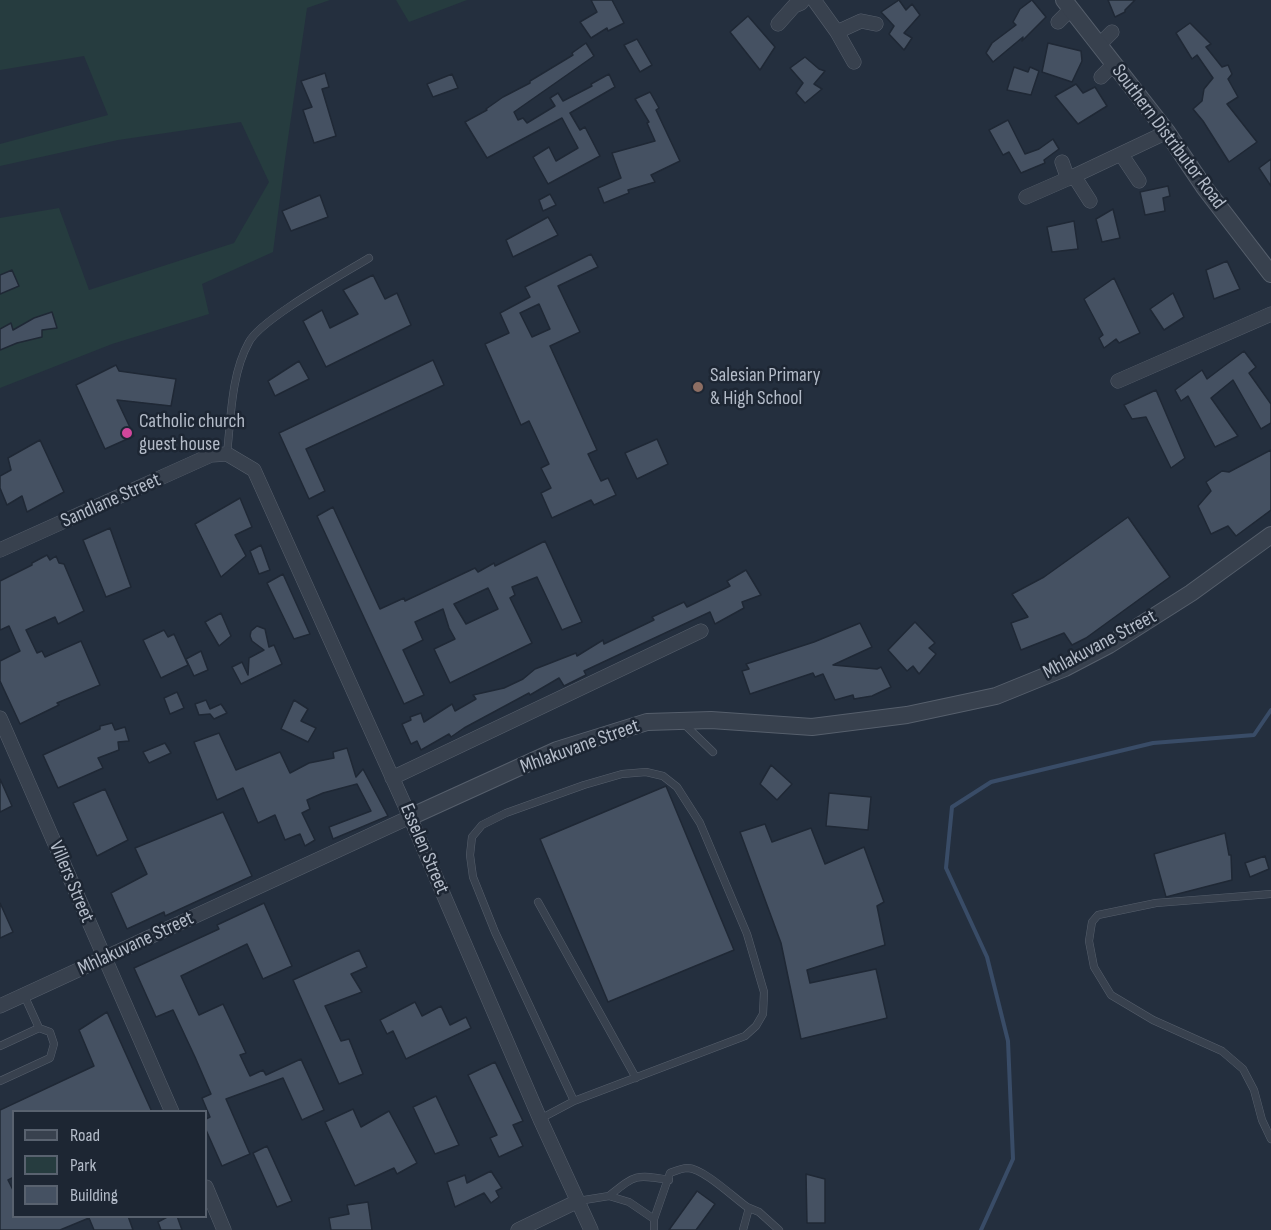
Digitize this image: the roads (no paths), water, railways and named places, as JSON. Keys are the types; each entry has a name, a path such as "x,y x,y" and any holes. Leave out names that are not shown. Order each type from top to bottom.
{"street":[{"path":"778,24 794,6 803,0"},
{"path":"814,0 837,32 854,62"},
{"path":"1058,22 1067,4"},
{"name":"Southern Distributor Road","path":"1067,4 1167,132 1204,187 1271,274"},
{"path":"837,32 861,21 876,24"},
{"path":"1099,45 1112,32"},
{"path":"1101,77 1114,64"},
{"path":"1026,197 1167,132"},
{"path":"1121,154 1139,181"},
{"path":"1062,162 1071,178 1090,201"},
{"path":"1118,381 1271,314"},
{"name":"Esselen Street","path":"227,454 254,470 410,817 540,1119 591,1230"},
{"name":"Sandlane Street","path":"0,550 211,455 227,454"},
{"name":"Mhlakuvane Street","path":"0,1006 557,750 647,722 711,720 812,727 907,715 996,696 1065,668 1109,645 1191,593 1271,535"},
{"path":"392,778 701,631"},
{"name":"Villers Street","path":"0,718 171,1110"},
{"path":"207,1189 224,1230"},
{"path":"518,1230 578,1202"}],"lane":[{"path":"227,454 240,363 250,339 289,308 369,258"},
{"path":"681,721 713,752"},
{"path":"540,1119 574,1101 745,1036 756,1026 763,1014 764,992 747,934 700,823 677,787 663,776 646,772 622,774 584,785 506,813 482,825 472,837 470,855 473,877 574,1101"},
{"path":"1271,894 1156,903 1098,915 1092,922 1089,941 1094,967 1111,995 1153,1020 1222,1051 1243,1069 1254,1090 1262,1120 1271,1138"},
{"path":"538,902 636,1078"},
{"path":"24,995 39,1028"},
{"path":"0,1046 39,1028 50,1032 54,1044 50,1058 0,1081"},
{"path":"654,1230 654,1219 670,1173 689,1168 708,1177 747,1207 759,1212 779,1230"},
{"path":"609,1196 631,1178 644,1176 669,1180"},
{"path":"578,1202 609,1196 629,1202 654,1219"},
{"path":"743,1230 749,1208 747,1207"}],"waterway":[{"path":"981,1230 1013,1159 1008,1041 987,957 946,868 952,807 991,782 1153,743 1254,735 1271,710"}],"place":[{"name":"Salesian Primary & High School","path":"698,387"},
{"name":"Catholic church guest house","path":"127,433"}]}
